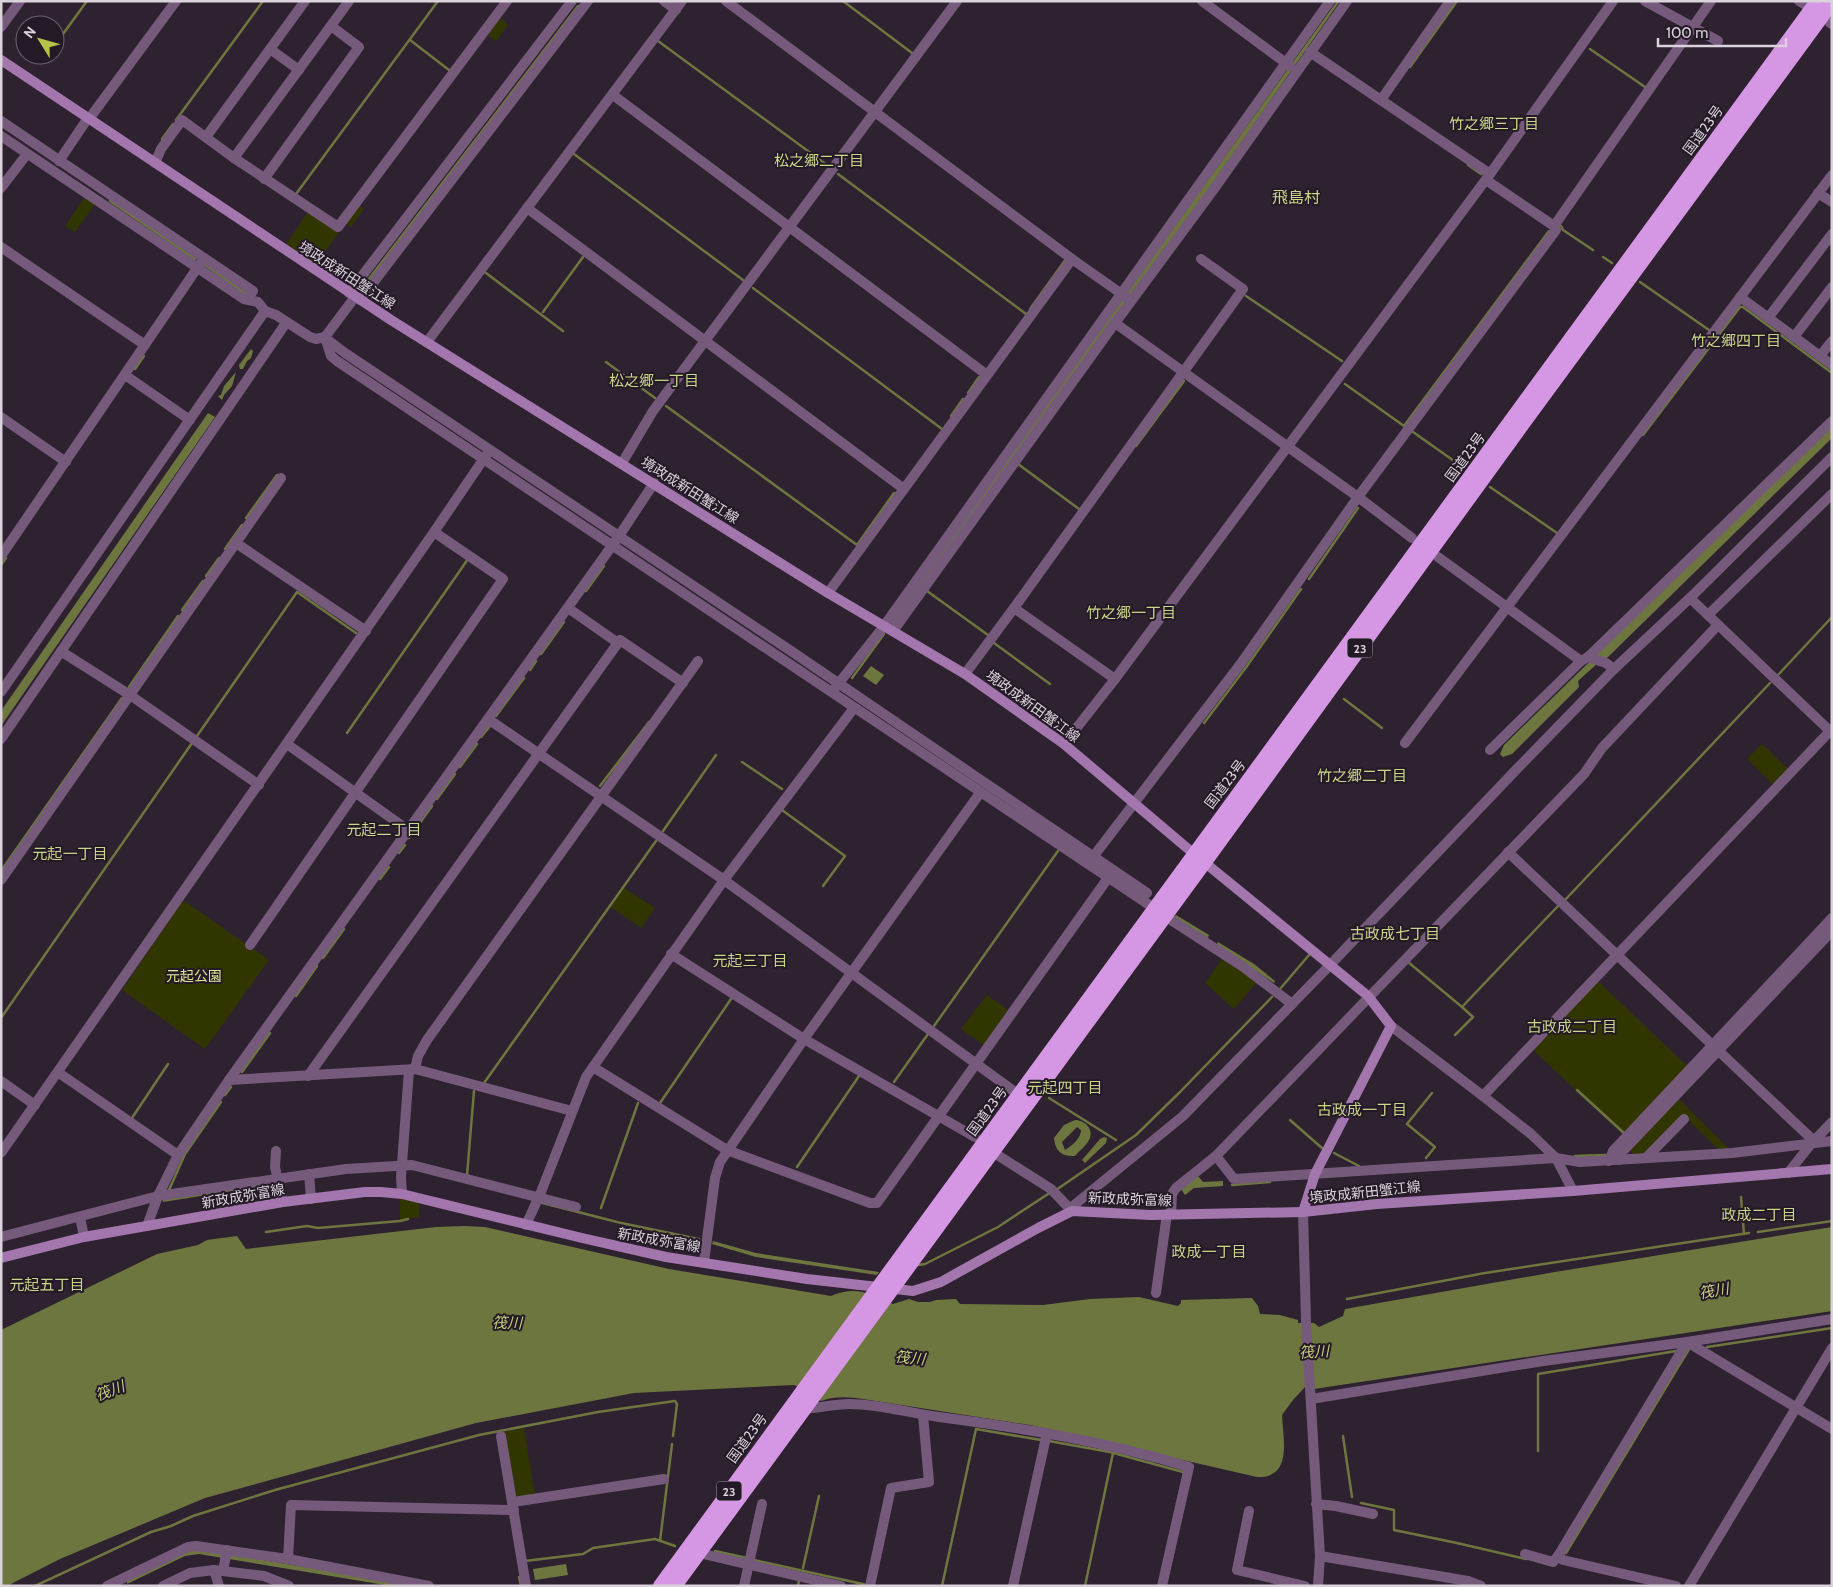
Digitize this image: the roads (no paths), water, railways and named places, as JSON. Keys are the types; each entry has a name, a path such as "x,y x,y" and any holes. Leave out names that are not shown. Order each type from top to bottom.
{"highway":[{"name":"国道23号","path":"675,1586 1110,967 1199,858 1309,698 1807,2"},
{"name":"国道23号","path":"883,1290 1199,858 1832,3"},
{"name":"国道23号","path":"660,1586 803,1403"}],"main road":[{"name":"境政成新田蟹江線","path":"1,60 355,297 828,593 964,674 1064,744 1199,858 1368,996 1390,1026 1315,1174 1303,1212 1425,1200 1573,1191 1832,1169"},
{"name":"新政成弥富線","path":"1,1258 84,1237 283,1202 365,1192 381,1192 402,1194 666,1257 883,1290 913,1291 941,1282 1038,1228 1072,1212 1151,1215 1303,1212"}],"street":[{"path":"1,27 20,1"},
{"path":"59,160 176,1"},
{"path":"206,137 305,1"},
{"path":"234,158 349,1"},
{"path":"155,163 161,149 182,120 234,158 338,227 507,1"},
{"path":"355,297 572,1"},
{"path":"1,136 244,299 258,302 265,311 276,315 286,323 316,339 324,337 588,1"},
{"path":"427,342 679,6 664,1"},
{"path":"726,1 1131,301"},
{"path":"622,463 653,411 957,1"},
{"path":"1202,1 1298,71"},
{"path":"888,629 1330,1"},
{"path":"832,693 888,629 1214,189 1347,1"},
{"path":"1381,100 1450,1"},
{"path":"1064,744 1115,679 1488,177 1613,1"},
{"path":"1646,1 1718,41"},
{"path":"1554,226 1711,1"},
{"path":"264,178 359,47 331,26"},
{"path":"270,49 299,70"},
{"path":"1093,857 1242,662 1358,497 1556,230 1554,226 1488,177 1381,100 1310,52"},
{"path":"613,95 987,374"},
{"path":"1,121 253,291 247,300"},
{"path":"1,188 27,154"},
{"path":"1405,743 1832,175"},
{"path":"1203,181 1214,189"},
{"path":"1818,193 1832,202"},
{"path":"526,208 904,489"},
{"path":"1768,318 1832,234"},
{"path":"1,246 145,344"},
{"path":"1,556 204,258"},
{"path":"828,593 1072,259"},
{"path":"964,674 1014,608 1243,289 1201,259"},
{"path":"1794,337 1832,287"},
{"path":"1740,297 1832,365"},
{"path":"1,692 265,311"},
{"path":"1115,322 1412,538"},
{"path":"1,739 286,323"},
{"path":"324,337 489,450 832,693 1148,904"},
{"path":"324,337 331,356 337,361 483,459 616,541 838,684 1147,893"},
{"path":"1820,356 1832,341"},
{"path":"125,375 190,420"},
{"path":"1,417 66,462"},
{"path":"1490,750 1587,659 1832,421"},
{"path":"1,1153 59,1073 366,631 489,450"},
{"path":"1072,1212 1073,1206 1183,1116 1514,772 1610,666 1690,598 1832,457"},
{"path":"1,880 281,478"},
{"path":"147,1226 158,1196 178,1155 229,1080 616,541 654,483"},
{"path":"1708,615 1832,494"},
{"path":"250,945 503,579 434,532"},
{"path":"236,542 366,631"},
{"path":"1438,557 1507,608 1587,659 1610,666"},
{"path":"1483,1096 1831,731 1690,598"},
{"path":"568,608 618,643"},
{"path":"1014,608 1115,679"},
{"path":"1156,1293 1172,1194 1176,1188 1216,1156 1368,996 1584,774 1602,748 1718,625"},
{"path":"308,1076 620,640 683,682"},
{"path":"62,652 130,695 259,785"},
{"path":"402,1194 402,1165 412,1070 418,1056 427,1040 698,661"},
{"path":"526,1225 582,1083 724,880 854,708"},
{"path":"488,719 724,880 1019,1095"},
{"path":"287,744 408,830"},
{"path":"704,1262 715,1178 720,1162 727,1150 980,793"},
{"path":"1508,852 1812,1142"},
{"path":"593,1067 727,1150 870,1203 877,1202 1108,878"},
{"path":"1715,1048 1832,918"},
{"path":"1171,920 1242,966 1292,1004"},
{"path":"1614,1160 1613,1151 1832,931"},
{"path":"671,954 804,1039 975,1137"},
{"path":"1390,1026 1531,1134 1556,1158 1573,1191"},
{"path":"229,1080 412,1070 572,1111"},
{"path":"59,1073 178,1155"},
{"path":"1,1081 35,1105"},
{"path":"1646,1158 1684,1119"},
{"path":"1788,1173 1812,1142 1832,1122"},
{"path":"1216,1156 1234,1179 1556,1158 1580,1162 1732,1153 1832,1141"},
{"path":"276,1151 275,1167 283,1202"},
{"path":"999,1156 1054,1192 1072,1212"},
{"path":"1,1237 158,1196 346,1169 402,1165 412,1165 576,1207"},
{"path":"309,1174 311,1199"},
{"path":"1303,1212 1306,1321 1320,1556 1318,1586"},
{"path":"80,1217 84,1237"},
{"path":"1311,1397 1832,1319"},
{"path":"1687,1342 1832,1429"},
{"path":"1525,1554 1553,1562 1558,1556 1687,1342"},
{"path":"1689,1586 1832,1348"},
{"path":"803,1403 882,1407 1047,1433 1189,1467 1162,1586"},
{"path":"870,1586 891,1488 929,1482 924,1415"},
{"path":"1014,1586 1047,1433"},
{"path":"501,1436 526,1586"},
{"path":"288,1559 291,1504 513,1506 664,1479"},
{"path":"744,1586 762,1504"},
{"path":"1316,1504 1373,1514"},
{"path":"1250,1511 1237,1570 1305,1586"},
{"path":"107,1586 188,1547 196,1546 227,1553 288,1559 429,1586"},
{"path":"219,1586 218,1570 227,1553"},
{"path":"698,1553 841,1586"},
{"path":"1320,1556 1468,1581 1481,1586"},
{"path":"1558,1556 1563,1560 1676,1586"},
{"path":"163,1586 190,1573 218,1570 264,1576 289,1586"}],"water":[{"path":"1337,1 1340,1 1215,180 894,624 890,622"},
{"path":"251,349 253,351 251,358 243,369 240,369 239,365"},
{"path":"236,372 232,386 222,400 218,396 221,395 224,386"},
{"path":"208,413 215,417 1,726 1,711"},
{"path":"1832,426 1832,438 1608,657 1599,662 1578,681 1579,687 1512,754 1503,757 1500,754 1504,745"},
{"path":"871,666 884,675 876,685 863,676"},
{"path":"1176,915 1209,935 1208,938 1174,917"},
{"path":"1218,942 1254,964 1275,981 1274,983 1217,944"},
{"path":"1078,1120 1085,1123 1090,1129 1089,1140 1075,1156 1063,1154 1056,1146 1054,1138 1064,1125","holes":["1077,1127 1081,1130 1076,1142 1065,1150 1062,1142"]},
{"path":"1107,1138 1106,1143 1085,1163 1082,1160 1100,1139"},
{"path":"1198,1176 1203,1182 1223,1181 1223,1186 1194,1188 1185,1195 1181,1189"},
{"path":"275,1182 276,1184 163,1202 163,1200"},
{"path":"541,1201 618,1221 700,1238 700,1241 620,1224 541,1204"},
{"name":"筏川","path":"436,1227 485,1227 669,1269 831,1296 848,1291 863,1292 893,1304 909,1299 918,1302 930,1302 956,1299 960,1304 1043,1305 1090,1299 1139,1297 1178,1306 1181,1300 1252,1298 1258,1306 1260,1314 1280,1315 1298,1320 1298,1323 1314,1323 1319,1327 1343,1316 1345,1309 1555,1272 1832,1227 1832,1311 1314,1389 1305,1387 1282,1415 1284,1445 1281,1464 1276,1471 1268,1476 1257,1477 1030,1425 857,1398 847,1397 821,1401 794,1385 634,1393 476,1423 205,1498 60,1559 7,1586 1,1586 1,1330 157,1254 198,1245 207,1240 237,1236 246,1249"},
{"path":"713,1241 756,1253 879,1272 877,1275 756,1257 712,1244"},
{"path":"198,1549 418,1586 391,1586 199,1554 185,1556 127,1584 127,1579 183,1552"},
{"path":"566,1564 568,1575 535,1580 533,1569"}],"waterway":[{"path":"65,31 87,1"},
{"path":"176,120 263,1"},
{"path":"296,194 438,1"},
{"path":"843,1 912,53"},
{"path":"1410,67 1457,1"},
{"path":"365,284 578,6"},
{"path":"410,40 449,70"},
{"path":"658,41 827,165"},
{"path":"1590,49 1645,87"},
{"path":"162,139 173,124"},
{"path":"574,154 743,280"},
{"path":"1468,165 1481,174"},
{"path":"838,174 1026,314"},
{"path":"110,201 195,259"},
{"path":"1561,226 1563,230 1593,250"},
{"path":"1345,384 1404,426 1549,231"},
{"path":"543,312 583,257"},
{"path":"1603,257 1612,263"},
{"path":"1030,309 1066,259"},
{"path":"205,265 245,293"},
{"path":"486,273 563,331"},
{"path":"1640,282 1709,330"},
{"path":"753,288 942,429"},
{"path":"1246,296 1342,361"},
{"path":"1643,435 1740,307 1743,307 1832,373"},
{"path":"135,369 144,356"},
{"path":"606,362 655,398"},
{"path":"968,393 979,377"},
{"path":"1136,446 1184,381"},
{"path":"951,416 963,399"},
{"path":"666,406 857,545 894,493"},
{"path":"1413,432 1464,468"},
{"path":"1018,464 1079,509"},
{"path":"246,518 277,475"},
{"path":"1490,487 1557,533"},
{"path":"1309,579 1358,508"},
{"path":"225,549 242,525"},
{"path":"1,565 6,558"},
{"path":"206,576 219,558"},
{"path":"347,733 468,559 466,558"},
{"path":"586,591 604,566"},
{"path":"182,610 203,581"},
{"path":"1204,723 1301,589"},
{"path":"927,591 988,635"},
{"path":"197,736 297,592 356,633"},
{"path":"129,687 178,616"},
{"path":"1778,675 1832,617"},
{"path":"541,654 564,622"},
{"path":"852,678 884,634"},
{"path":"994,643 1050,684"},
{"path":"530,670 536,661"},
{"path":"496,716 524,678"},
{"path":"1565,900 1770,683"},
{"path":"1,871 122,698"},
{"path":"1344,699 1382,728"},
{"path":"600,786 649,722"},
{"path":"481,737 490,726"},
{"path":"1,1018 192,743"},
{"path":"460,767 477,744"},
{"path":"663,831 716,755"},
{"path":"742,762 782,789"},
{"path":"437,799 455,774"},
{"path":"409,838 432,806"},
{"path":"782,810 845,856 823,886"},
{"path":"484,1083 656,841"},
{"path":"399,853 405,845"},
{"path":"934,1026 1058,851"},
{"path":"380,879 389,867"},
{"path":"1455,1035 1473,1017 1462,1007 1558,906"},
{"path":"323,958 344,929"},
{"path":"1280,989 1309,955"},
{"path":"1408,962 1462,1007"},
{"path":"296,996 317,966"},
{"path":"1056,1190 1136,1135 1272,997"},
{"path":"660,1103 731,999"},
{"path":"242,1072 270,1033"},
{"path":"894,1082 928,1034"},
{"path":"132,1118 168,1064"},
{"path":"797,1167 859,1076"},
{"path":"225,1095 231,1087"},
{"path":"1577,1090 1625,1134"},
{"path":"467,1175 474,1091"},
{"path":"1426,1158 1435,1147 1407,1124 1432,1093"},
{"path":"1049,1098 1116,1140"},
{"path":"169,1190 185,1154 221,1102"},
{"path":"601,1208 638,1103"},
{"path":"1290,1120 1322,1148"},
{"path":"1334,1153 1359,1166"},
{"path":"1575,1156 1605,1155"},
{"path":"1232,1185 1270,1182"},
{"path":"919,1265 925,1264 998,1227 1051,1192"},
{"path":"1741,1197 1744,1234"},
{"path":"266,1232 307,1226 318,1228 408,1219"},
{"path":"1758,1232 1832,1221"},
{"path":"1347,1299 1485,1273 1749,1233"},
{"path":"1707,1347 1832,1328"},
{"path":"1566,1553 1689,1349"},
{"path":"1538,1451 1538,1374 1676,1351"},
{"path":"35,1586 151,1532 171,1526 193,1516 275,1490 479,1435 598,1412 675,1401 677,1404 673,1436"},
{"path":"942,1586 976,1429 1041,1440"},
{"path":"1343,1436 1352,1497"},
{"path":"1049,1441 1110,1452 1183,1472"},
{"path":"660,1541 672,1444"},
{"path":"1085,1586 1113,1453"},
{"path":"803,1568 819,1496"},
{"path":"1361,1503 1394,1510 1394,1530 1526,1559"},
{"path":"525,1561 583,1554 593,1548 655,1539 675,1546"},
{"path":"715,1551 747,1558"},
{"path":"754,1560 867,1585"},
{"path":"519,1577 521,1586"},
{"path":"798,1586 799,1580"}],"district":[{"name":"竹之郷三丁目","path":"1494,124"},
{"name":"松之郷二丁目","path":"819,161"},
{"name":"飛島村","path":"1296,197"},
{"name":"竹之郷四丁目","path":"1736,341"},
{"name":"松之郷一丁目","path":"654,381"},
{"name":"竹之郷一丁目","path":"1131,613"},
{"name":"竹之郷二丁目","path":"1362,776"},
{"name":"元起二丁目","path":"384,830"},
{"name":"元起一丁目","path":"70,854"},
{"name":"古政成七丁目","path":"1395,934"},
{"name":"元起三丁目","path":"750,961"},
{"name":"古政成二丁目","path":"1572,1027"},
{"name":"元起四丁目","path":"1065,1088"},
{"name":"古政成一丁目","path":"1362,1110"},
{"name":"政成二丁目","path":"1759,1215"},
{"name":"政成一丁目","path":"1209,1252"},
{"name":"元起五丁目","path":"47,1285"}],"park label":[{"name":"元起公園","path":"194,976"}]}
